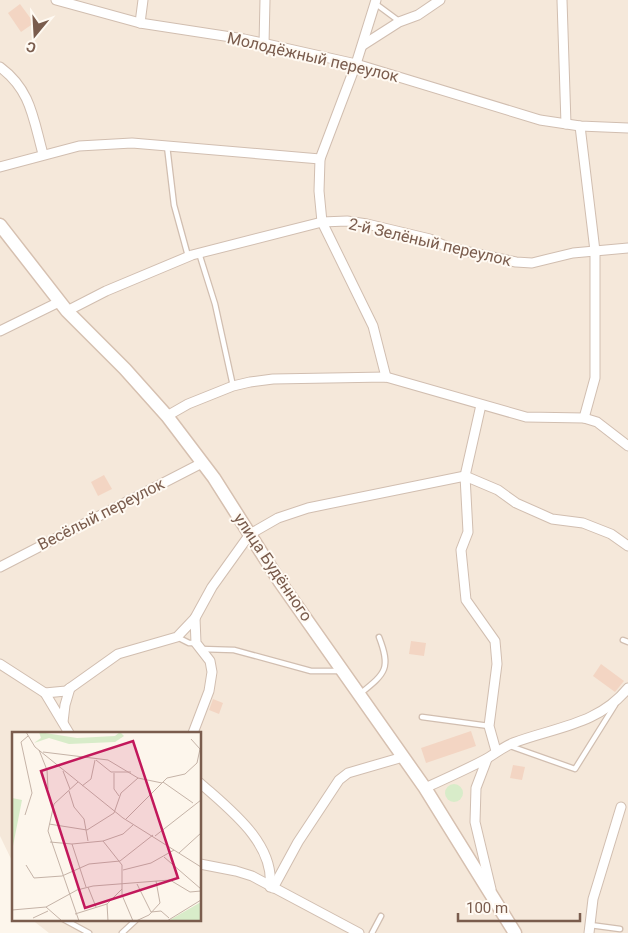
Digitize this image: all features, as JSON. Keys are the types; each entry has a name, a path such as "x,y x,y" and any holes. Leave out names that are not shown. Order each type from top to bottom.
{"main road":[{"name":"улица Будённого","path":"0,225 63,307 167,416 214,478 280,582 361,693 425,788 516,933"}],"street":[{"name":"Молодёжный переулок","path":"56,0 140,23 264,44 356,64 540,120 580,126 628,128"},
{"path":"140,23 143,0"},
{"path":"264,44 265,0"},
{"path":"363,45 399,22 418,15 440,0"},
{"path":"562,0 566,124"},
{"path":"376,2 363,45 320,159 319,191 322,222 373,326 386,377"},
{"path":"0,67 14,78 27,97 42,154"},
{"path":"580,126 595,251 595,378 584,418"},
{"path":"0,167 42,154 79,146 132,143 320,159"},
{"name":"2-й Зелёный переулок","path":"0,331 106,291 188,256 322,222 347,221 367,224 430,240 450,248 516,262 532,263 573,253 628,248"},
{"path":"167,416 188,404 233,386 274,380 386,377 412,382 526,417 584,418 597,422 628,446"},
{"path":"482,405 465,476 468,532 460,550 466,600 495,641 497,664 489,726 496,751"},
{"name":"Весёлый переулок","path":"0,567 202,462"},
{"path":"45,693 61,693 118,654 178,638 195,618 212,587 250,534 278,518 308,508 465,476 498,490 516,504 543,516 583,524 611,534 628,546"},
{"path":"193,732 208,691 212,672 210,661 198,646 195,618"},
{"path":"0,664 45,693 68,732"},
{"path":"63,722 65,704 70,688"},
{"path":"425,788 487,759 496,751 509,745 580,722 616,702 628,688"},
{"path":"272,888 298,842 339,780 348,773 404,757"},
{"path":"487,759 476,788 475,822 494,898"},
{"path":"201,784 230,810 251,833 270,864 272,888"},
{"path":"589,929 593,899 621,807"},
{"path":"201,864 252,876 358,933"}],"lane":[{"path":"376,2 399,22"},
{"path":"167,146 174,205 188,256"},
{"path":"200,253 215,304 233,386"},
{"path":"361,693 375,682 384,670 386,656 379,637"},
{"path":"178,638 198,646 234,650 312,672 344,670"},
{"path":"509,745 575,769 616,702"},
{"path":"422,717 489,726"},
{"path":"372,933 381,916"},
{"path":"65,920 89,933"},
{"path":"122,933 136,920"},
{"path":"589,929 620,929"}],"shaded area":[{"path":"0,0 628,0 628,933 49,933 32,920 201,920 201,732 12,732 12,861 0,836"}],"green space":[{"path":"450,784 458,784 463,789 461,800 450,802 445,797 445,789"}],"building":[{"path":"20,4 34,23 21,32 8,13"},
{"path":"104,475 112,489 98,496 91,482"},
{"path":"411,641 426,643 424,656 409,654"},
{"path":"601,664 624,681 615,692 593,676"},
{"path":"213,699 223,703 219,714 209,710"},
{"path":"471,731 476,746 426,763 421,748"},
{"path":"513,765 525,767 522,780 510,778"}]}
